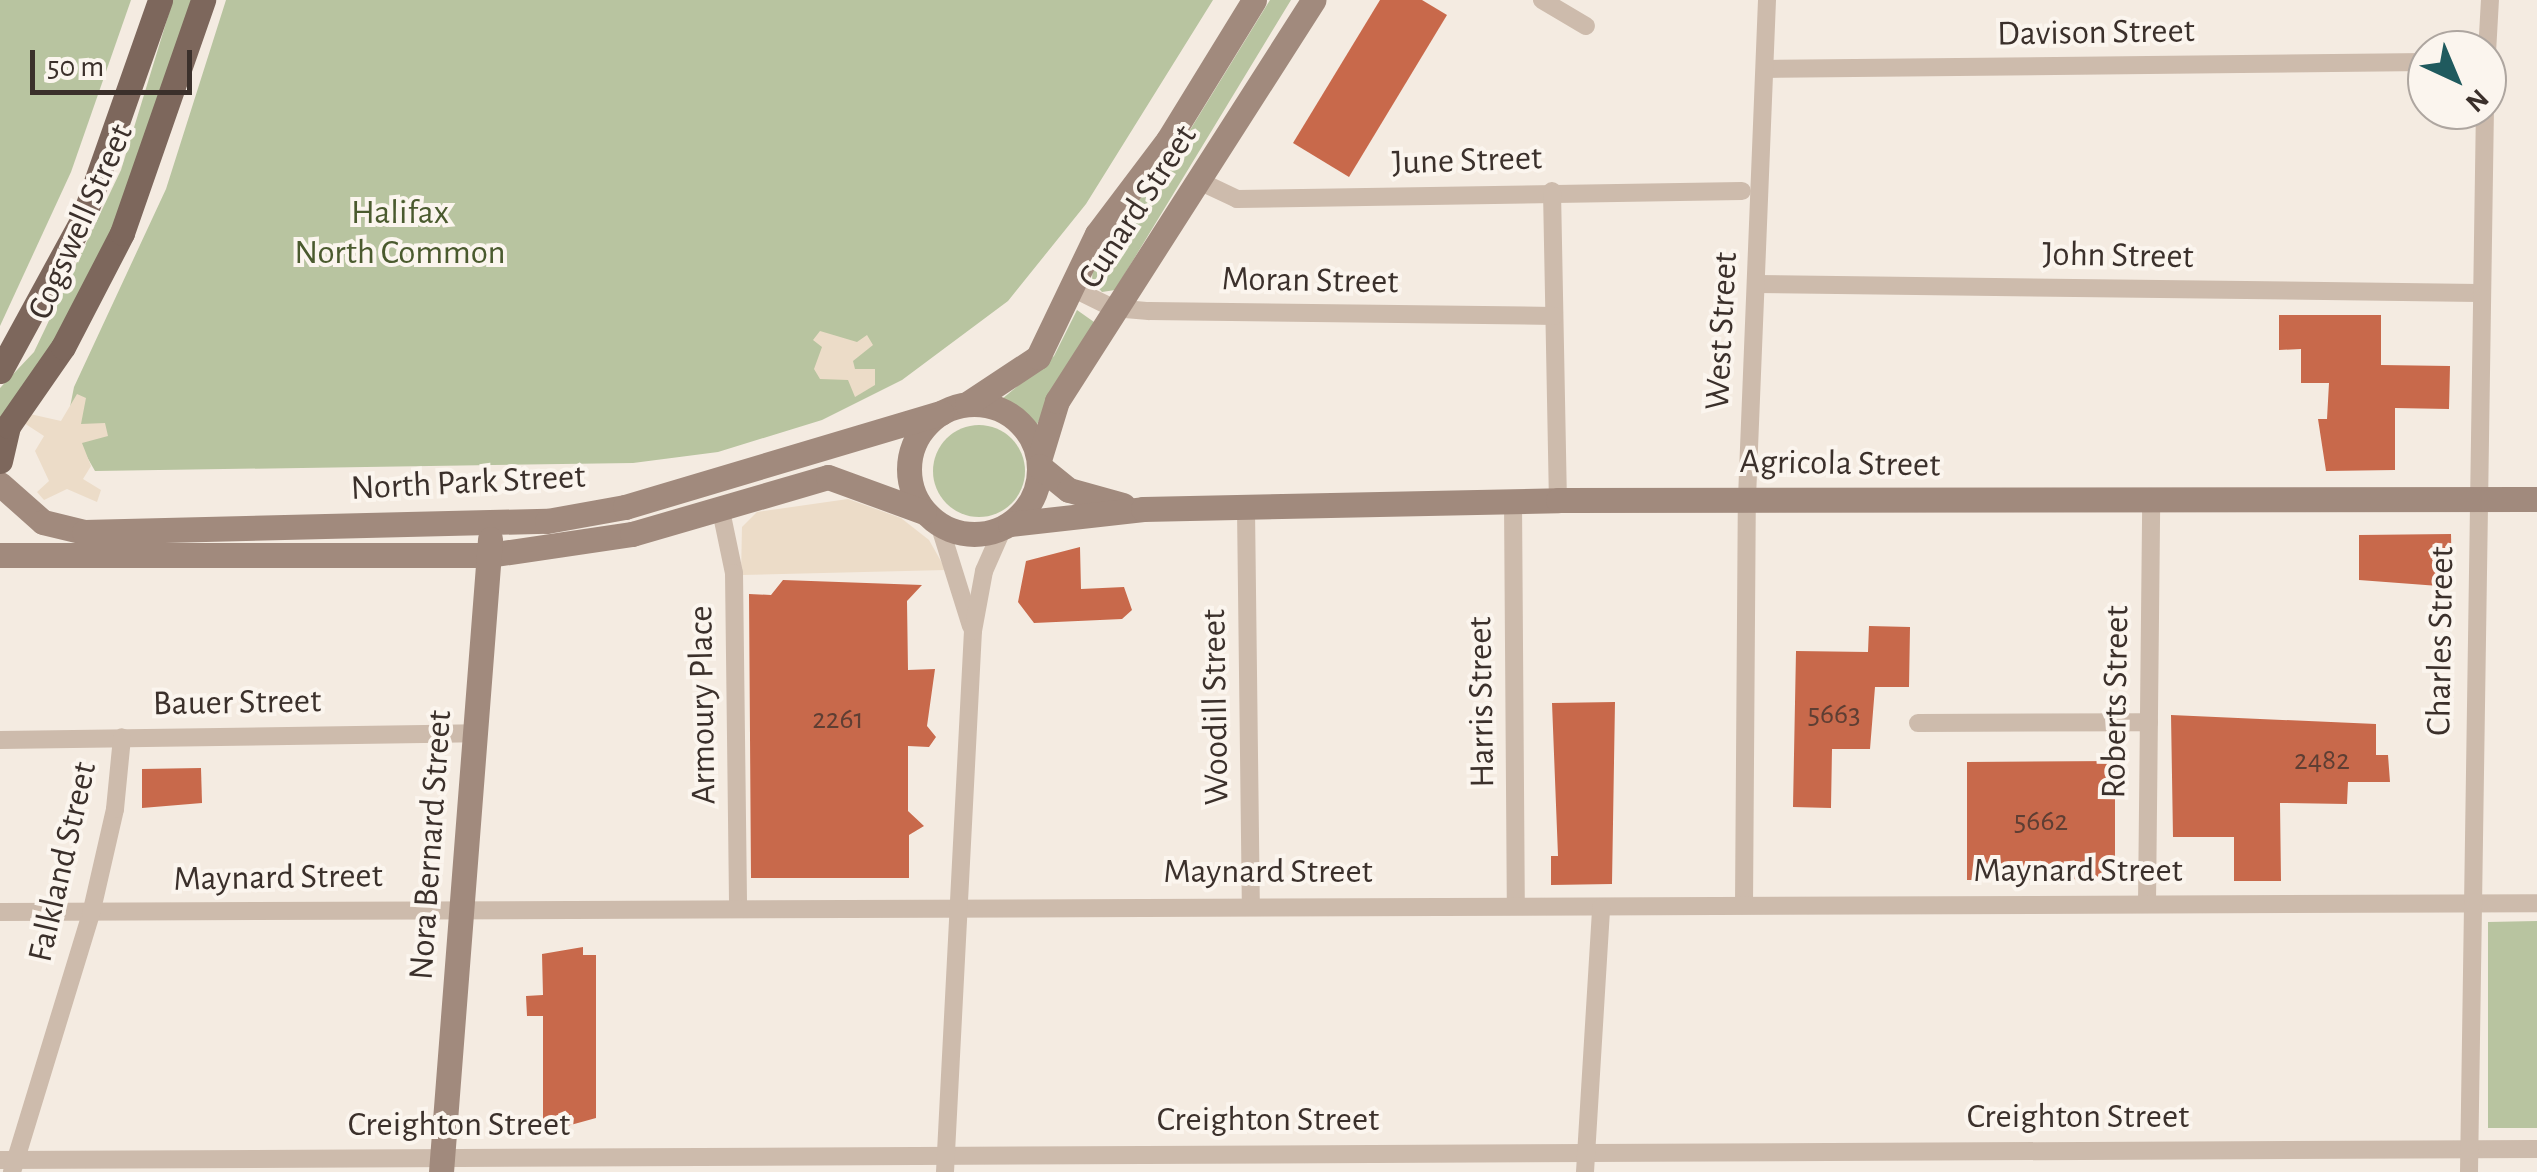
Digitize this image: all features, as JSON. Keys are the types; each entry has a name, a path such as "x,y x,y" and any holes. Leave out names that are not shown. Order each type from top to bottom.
{"main road":[{"name":"Cogswell Street","path":"0,371 82,219 160,0"},
{"name":"Cogswell Street","path":"0,461 8,426 63,347 122,233 203,0"},
{"name":"Cunard Street","path":"967,404 1038,357 1070,287 1254,0"},
{"name":"Cunard Street","path":"1039,463 1057,401 1313,0"},
{"path":"967,404 1014,418 1039,463 1036,488 1006,526 981,534 932,518 910,483 911,450 940,413 967,404"},
{"name":"North Park Street","path":"0,484 44,522 84,532 491,524 624,507 940,413"},
{"name":"Agricola Street","path":"1039,463 1069,490 1143,509"},
{"name":"North Park Street","path":"0,555 488,555 632,534 828,477 870,486 932,518"},
{"name":"Agricola Street","path":"1006,526 1143,509 1558,500 2537,499"},
{"name":"Nora Bernard Street","path":"442,1164 491,524"}],"street":[{"path":"1542,0 1586,26"},
{"name":"West Street","path":"1744,905 1747,498 1767,0"},
{"path":"2488,30 2490,0"},
{"name":"Davison Street","path":"1765,69 2407,62"},
{"name":"Charles Street","path":"2469,1172 2475,498 2484,130"},
{"name":"June Street","path":"1198,181 1238,199 1742,192"},
{"path":"1552,192 1558,500"},
{"name":"John Street","path":"1756,284 2479,293"},
{"name":"Moran Street","path":"1070,287 1113,308 1554,316"},
{"name":"Harris Street","path":"1513,501 1516,903"},
{"name":"Roberts Street","path":"2147,904 2151,502"},
{"name":"Armoury Place","path":"720,506 734,573 738,906"},
{"name":"Woodill Street","path":"1246,509 1250,904"},
{"path":"932,518 973,631"},
{"path":"946,1163 973,631 984,571 1006,526"},
{"path":"1918,723 2149,722"},
{"name":"Bauer Street","path":"0,740 475,733"},
{"name":"Falkland Street","path":"9,1164 91,914 116,809 122,737"},
{"name":"Maynard Street","path":"0,912 1516,903 1602,907 2537,903"},
{"path":"1585,1172 1602,907"},
{"name":"Creighton Street","path":"9,1164 946,1163 1586,1150 2537,1149"}],"green space":[{"path":"0,0 131,0 71,172 0,326"},
{"path":"173,0 192,0 101,266 0,429 0,388 34,352 121,170"},
{"name":"Halifax North Common","path":"226,0 1213,0 1086,204 1008,301 902,380 822,420 718,452 633,463 95,471 67,422 74,387 166,189"},
{"path":"1270,0 1291,0 1115,290 1102,292 1092,281 1093,261 1182,143"},
{"path":"1077,310 1094,322 1036,426 1002,399 1054,356"},
{"path":"979,425 997,428 1012,438 1022,453 1022,489 1012,504 997,514 979,517 961,514 946,504 936,489 933,471 936,453 946,438 961,428"},
{"path":"2537,921 2537,1128 2488,1128 2488,922"}],"shaded area":[{"path":"820,331 857,342 867,335 873,345 853,361 855,369 875,369 875,385 855,397 848,380 820,379 814,369 822,347 813,340"},
{"path":"77,394 86,398 81,424 105,423 108,436 82,443 91,466 83,479 101,490 97,502 67,489 44,500 37,492 49,481 35,451 44,436 24,423 30,414 61,421"},
{"path":"848,499 901,518 929,540 946,570 741,575 742,527 757,512"}],"building":[{"path":"1380,0 1422,0 1447,15 1349,177 1293,143"},
{"path":"2279,315 2381,315 2381,365 2450,366 2449,409 2395,408 2395,470 2326,471 2318,419 2327,419 2329,383 2301,383 2301,349 2279,350"},
{"path":"2451,534 2452,587 2359,580 2359,535"},
{"path":"1080,547 1081,589 1124,587 1132,610 1122,619 1034,623 1018,602 1026,561"},
{"path":"783,580 922,585 907,601 908,670 935,669 927,726 936,737 929,747 908,746 908,811 924,826 909,835 909,878 751,878 749,594 771,595"},
{"path":"1869,626 1910,627 1909,687 1875,687 1870,749 1832,749 1831,808 1793,807 1796,651 1868,652"},
{"path":"1615,702 1612,884 1551,885 1551,856 1558,856 1552,703"},
{"path":"2171,715 2376,724 2376,755 2388,755 2390,782 2348,782 2347,804 2280,803 2281,881 2234,881 2234,837 2173,837"},
{"path":"2115,761 2115,879 1967,880 1967,762"},
{"path":"201,768 202,803 142,808 142,769"},
{"path":"583,947 583,955 596,955 596,1118 567,1126 567,1119 543,1119 543,1016 527,1016 526,996 543,995 542,954"}]}
